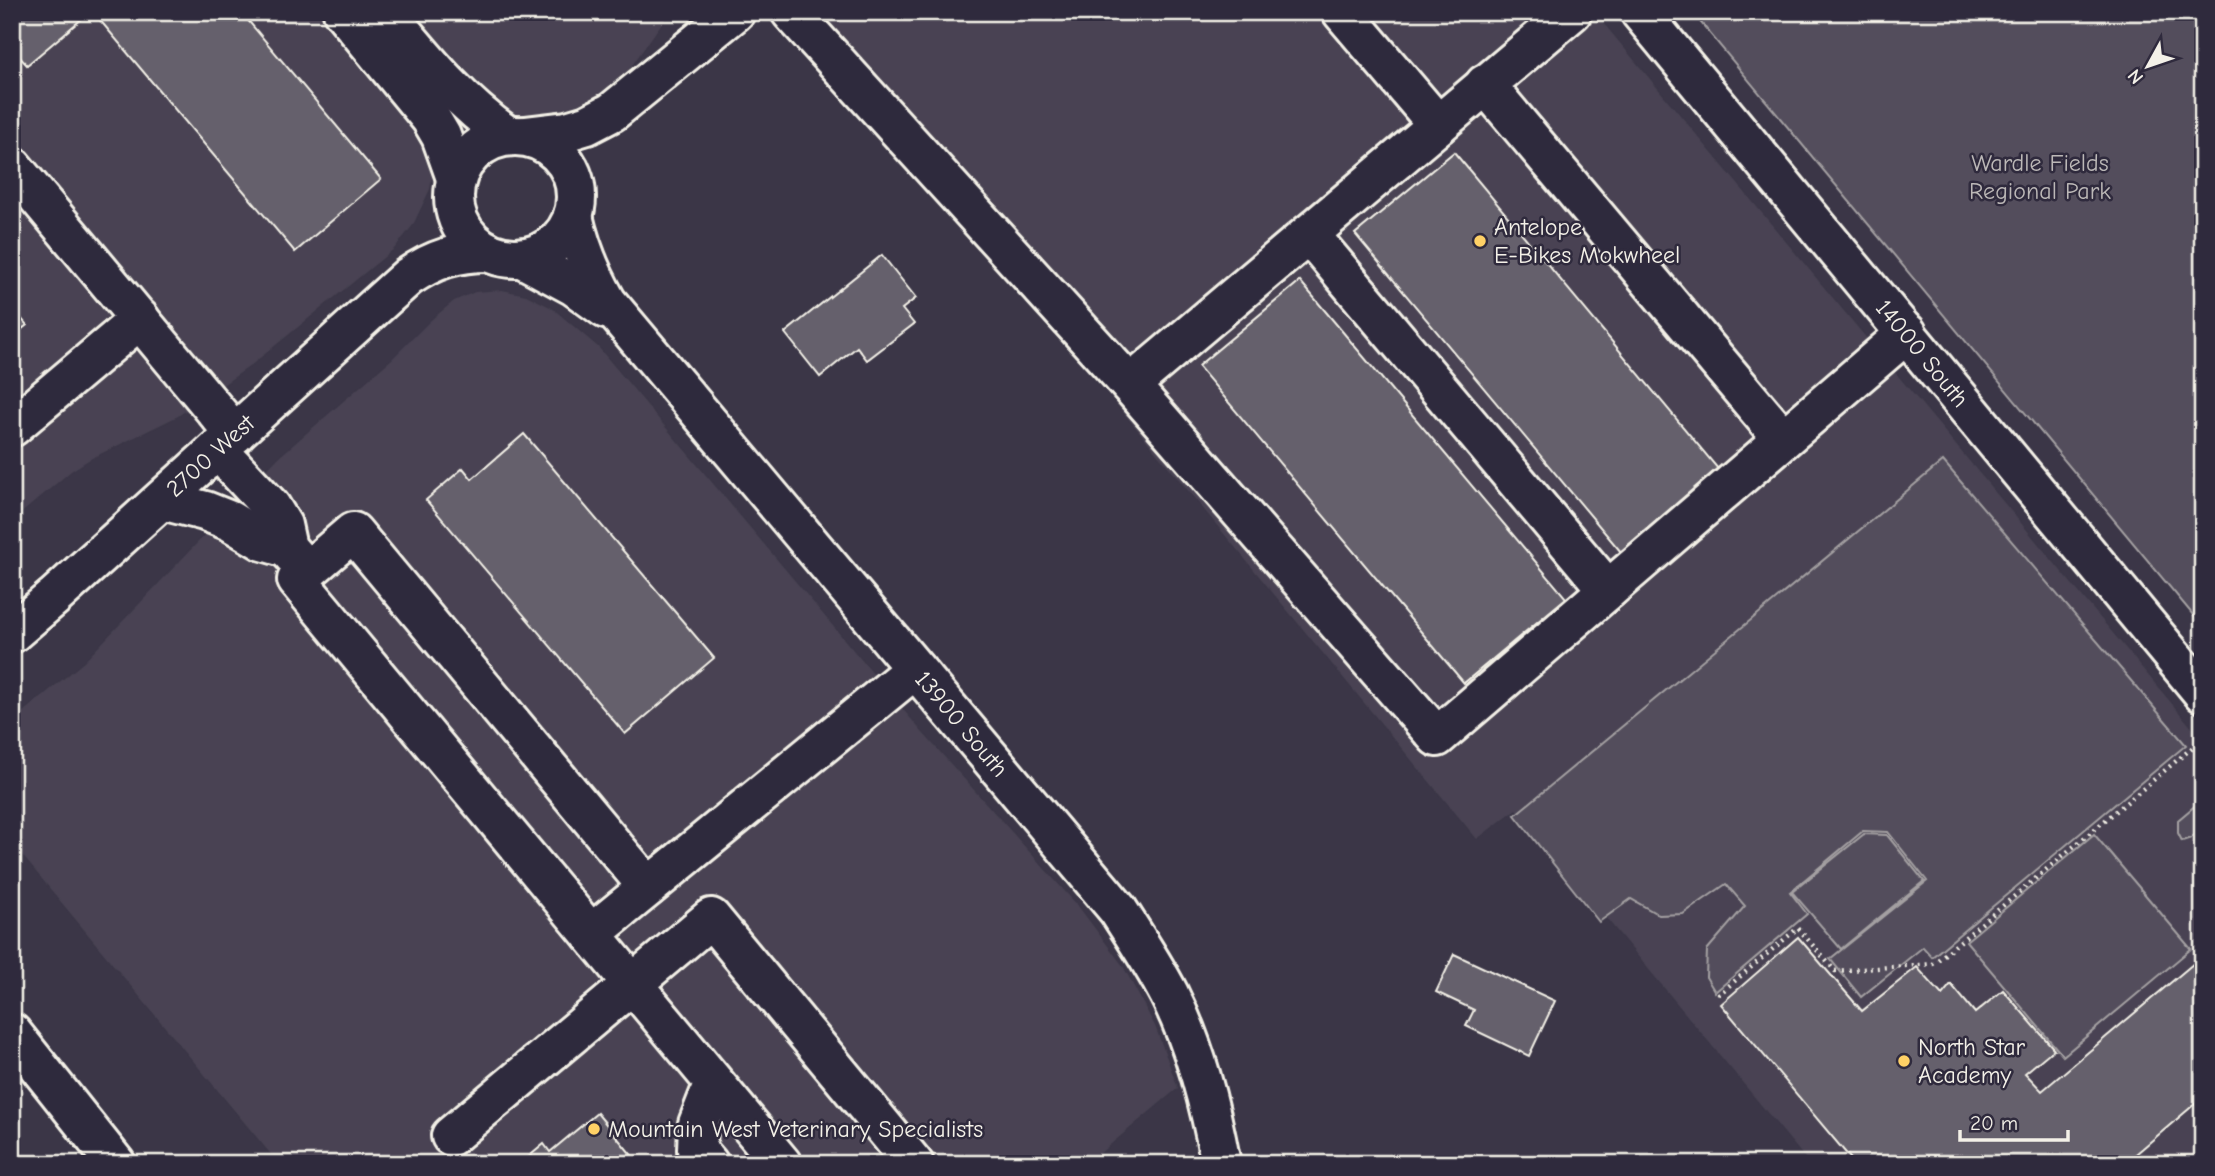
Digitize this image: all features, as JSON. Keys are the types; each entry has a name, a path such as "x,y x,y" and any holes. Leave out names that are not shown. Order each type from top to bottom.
{"main road":[{"path":"343,12 426,111 441,136 455,187 456,213 462,229 473,242 505,255 539,254 554,245 566,232 593,148 605,129 635,95"},
{"path":"386,12 448,86 479,116 516,136 542,142 556,152 567,166 574,182 575,208"},
{"path":"455,187 464,163 476,150 491,141 567,131 587,125 612,112 735,12"},
{"path":"791,12 1130,384 1437,737 1907,333"},
{"path":"1130,384 1572,12"},
{"name":"14000 South","path":"1640,12 2203,694"},
{"path":"1343,13 1438,125"},
{"path":"1485,84 1783,439"},
{"path":"12,166 140,319 271,507 298,559 297,580 782,1164"},
{"name":"2700 West","path":"408,276 433,243 455,187"},
{"name":"13900 South","path":"575,208 580,246 591,275 626,327 1118,911 1145,951 1186,1031 1211,1113 1221,1164"},
{"path":"1309,234 1608,590"},
{"name":"2700 West","path":"12,633 408,276 443,257 465,252 505,255"},
{"name":"13900 South","path":"505,255 575,286 626,327"},
{"path":"12,427 140,319"},
{"path":"162,500 205,511 230,521 298,559"},
{"path":"298,559 353,532 648,887"},
{"path":"591,934 915,669"},
{"path":"451,1136 711,918 914,1164"},
{"path":"12,1033 116,1164"},
{"path":"709,1164 697,1150 698,1124 714,1083"}],"path":[{"path":"1718,995 1798,928 1835,971 1933,964 2193,747"}],"shaded area":[{"path":"12,12 674,12 664,20 616,88 575,116 521,120 492,109 435,160 430,189 413,225 394,249 250,366 178,416 71,471 12,521"},
{"path":"809,12 1594,12 2203,741 2203,1164 1810,1164 1516,809 1477,839 997,260 782,34"},
{"path":"502,290 526,295 552,308 598,347 922,732 1078,906 1123,966 1155,1026 1178,1088 1087,1164 279,1164 12,843 12,721 84,662 278,458 392,359 431,320 454,301 475,292"}],"green space":[{"name":"Wardle Fields Regional Park","path":"1692,12 2203,12 2203,627"},
{"path":"1943,461 2186,745 1932,957 1923,947 1861,997 1830,959 1927,881 1888,832 1863,831 1790,892 1807,914 1715,992 1706,977 1707,950 1745,906 1726,884 1683,914 1659,915 1631,899 1599,922 1515,815"},
{"path":"2203,799 2203,827 2191,838 2182,841 2178,833 2178,820"},
{"path":"1864,834 1887,835 1924,881 1841,949 1792,892"},
{"path":"2094,834 2191,949 2063,1056 1966,941"}],"building":[{"path":"14,12 90,12 27,65 12,49"},
{"path":"93,12 241,12 381,179 295,252"},
{"path":"1454,152 1719,470 1621,552 1355,234"},
{"path":"882,255 916,298 902,309 914,324 867,360 857,347 820,377 785,333"},
{"path":"1300,281 1566,598 1464,683 1198,366"},
{"path":"12,308 27,325 12,337"},
{"path":"524,434 714,658 625,734 426,500 463,468 472,479"},
{"name":"North Star Academy","path":"1798,937 1862,1011 1917,967 1942,995 1951,984 1975,1013 2003,990 2054,1049 2025,1073 2042,1091 2200,958 2203,962 2203,1097 2130,1159 2132,1164 1855,1164 1721,1004"},
{"path":"1454,954 1555,1001 1529,1056 1466,1026 1474,1010 1436,992"},
{"name":"Mountain West Veterinary Specialists","path":"597,1113 639,1164 520,1164 544,1144 550,1152"}],"place":[{"name":"Antelope E-Bikes Mokwheel","path":"1480,241"},
{"name":"North Star Academy","path":"1904,1061"},
{"name":"Mountain West Veterinary Specialists","path":"594,1129"}]}
